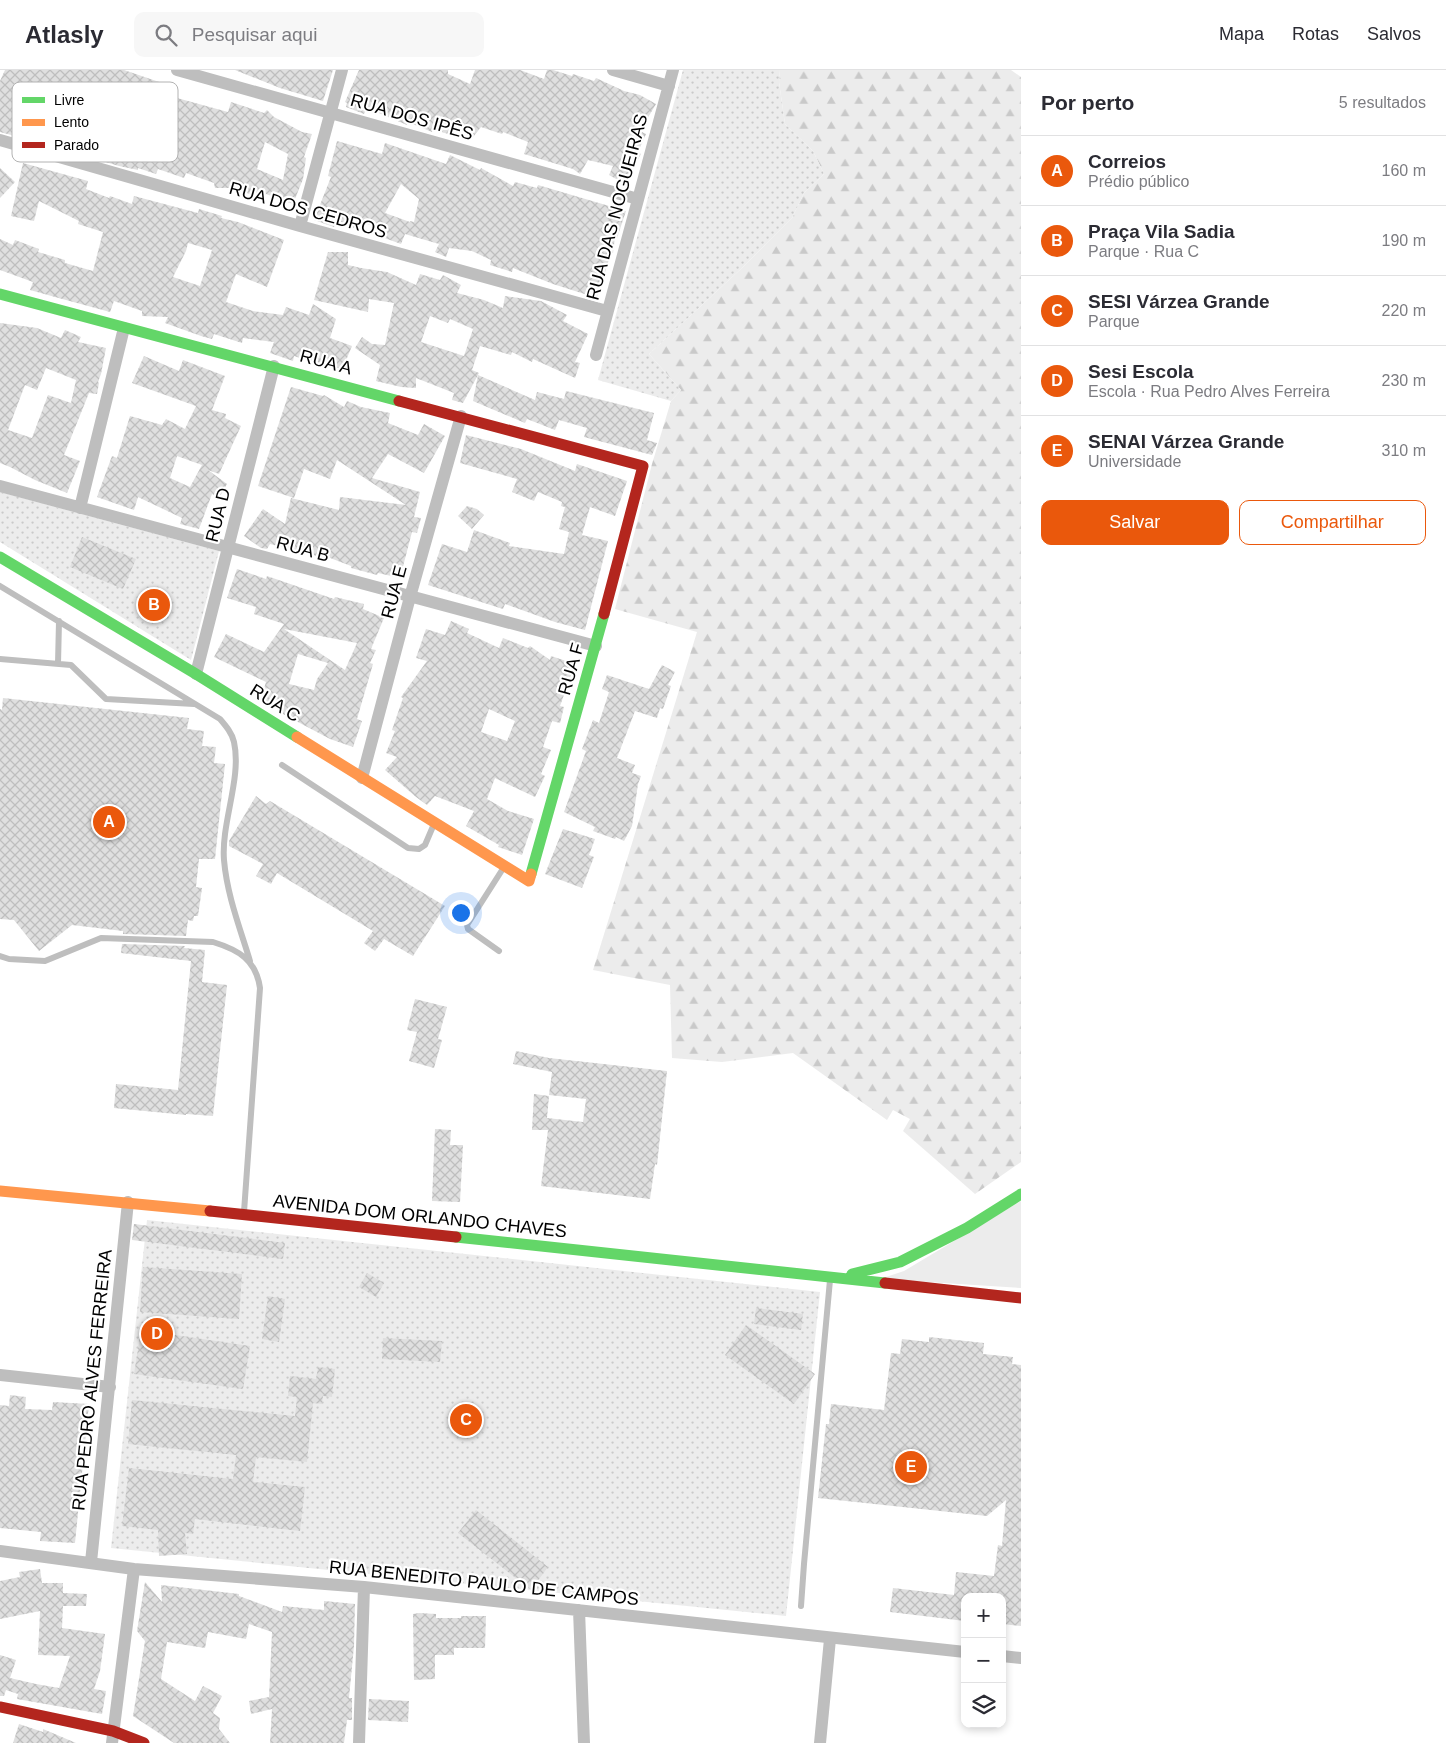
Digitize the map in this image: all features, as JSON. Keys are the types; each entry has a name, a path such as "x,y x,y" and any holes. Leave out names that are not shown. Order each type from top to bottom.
{"street":[{"name":"RUA DOS IPÊS","path":"177,70 638,199"},
{"path":"300,226 342,70"},
{"path":"613,70 669,86"},
{"name":"RUA DAS NOGUEIRAS","path":"596,355 673,70"},
{"name":"RUA DOS CEDROS","path":"77,162 607,311"},
{"name":"RUA A","path":"0,294 462,416 643,466"},
{"path":"80,508 124,328"},
{"name":"RUA D","path":"196,674 274,366"},
{"name":"RUA E","path":"362,778 410,597 462,416"},
{"name":"RUA F","path":"529,881 596,646 643,466"},
{"name":"RUA B","path":"0,486 596,646"},
{"name":"RUA C","path":"0,557 196,674 529,881"},
{"name":"AVENIDA DOM ORLANDO CHAVES","path":"0,1191 243,1214 1021,1298"},
{"name":"AVENIDA DOM ORLANDO CHAVES","path":"833,1277 900,1262 967,1228 1021,1194"},
{"name":"RUA PEDRO ALVES FERREIRA","path":"91,1562 128,1202"},
{"path":"0,1375 110,1388"},
{"name":"RUA BENEDITO PAULO DE CAMPOS","path":"0,1551 134,1569 364,1587 830,1639 961,1652"},
{"path":"112,1737 134,1569"},
{"path":"359,1743 364,1587"},
{"path":"579,1610 584,1743"},
{"path":"820,1743 830,1639"},
{"path":"1006,1656 1021,1658"},
{"path":"0,1707 112,1737 144,1743"}],"lane":[{"path":"0,586 220,719 228,729 234,742 235,767 224,835 224,859 228,891 250,962"},
{"path":"58,664 59,621"},
{"path":"0,659 72,665 106,699 196,704"},
{"path":"282,765 408,848 419,849 425,845 434,823"},
{"path":"499,951 468,929 467,925 504,866"},
{"path":"0,956 9,959 45,961 101,938 213,942 240,953 250,962 258,974 260,988 243,1214"},
{"path":"801,1606 833,1277"}],"green space":[{"path":"683,70 780,70 779,82 785,124 813,151 824,174 804,193 792,218 743,267 649,354 681,390 671,401 598,380"},
{"path":"780,70 1011,70 1021,77 1021,1162 975,1194 903,1131 910,1119 893,1110 887,1120 793,1053 722,1062 672,1058 670,985 593,970 697,632 615,609 652,464 671,401 681,390 649,354 743,267 792,218 804,193 824,174 813,151 785,124 779,82"},
{"path":"0,492 219,551 191,660 0,542"},
{"path":"1021,1201 1021,1288 880,1279 904,1271"},
{"path":"147,1220 820,1292 786,1616 111,1548"}],"building":[{"path":"5,70 124,70 159,82 12,82 12,135 0,132 0,81"},
{"path":"235,70 333,70 323,101 280,88"},
{"path":"359,70 448,70 448,74 470,84 475,70 520,70 544,79 547,70 553,70 594,81 596,78 624,91 640,95 656,104 640,131 646,134 638,152 641,154 625,184 609,175 613,166 588,160 580,174 573,169 524,154 528,142 503,132 502,134 481,127 473,137 458,125 454,136 433,129 432,132 408,122 407,125 367,108 364,114 346,107 347,103 345,102"},
{"path":"178,98 228,112 231,102 264,113 267,110 274,117 302,132 312,134 304,157 306,158 303,179 293,204 266,194 263,202 238,188 215,188 214,183 186,173 184,178 158,169 156,174 138,168 138,170 105,162 178,162","holes":["265,142 288,154 283,180 257,169"]},
{"path":"337,141 382,154 385,143 446,164 450,155 480,170 481,168 513,186 515,182 537,188 538,185 626,211 617,238 615,237 613,253 611,253 597,298 553,284 513,268 512,272 490,265 491,260 472,251 449,248 446,257 435,252 439,244 405,234 401,244 379,236 382,228 359,222 356,229 337,220 334,227 314,220 331,177 328,176","holes":["401,184 419,199 414,222 385,213"]},
{"path":"23,163 88,181 86,189 109,198 110,196 132,204 134,196 198,213 199,209 284,240 267,287 236,274 226,302 253,311 283,315 286,307 309,315 313,304 336,319 330,338 352,346 342,370 322,362 321,365 294,356 293,361 270,353 274,342 243,338 242,343 214,334 212,339 165,323 168,317 142,316 142,311 114,301 110,312 30,290 33,282 0,270 0,239 13,245 15,240 39,249 38,252 65,260 65,263 93,271 103,232 78,224 79,221 39,201 34,221 11,216","holes":["188,243 212,250 200,286 173,277"]},
{"path":"0,168 15,182 0,198"},
{"path":"328,252 348,252 348,265 387,272 416,285 420,274 440,280 443,275 461,285 457,293 484,300 503,308 505,296 541,301 567,315 563,321 588,334 575,362 580,363 575,378 533,359 532,362 512,352 511,355 480,346 472,370 479,373 463,403 452,400 454,393 416,378 416,388 401,387 376,381 380,365 355,348 362,337 372,344 385,345 394,303 369,299 368,312 314,300","holes":["430,316 448,323 450,319 473,329 464,356 421,342"]},
{"path":"0,323 37,328 61,338 65,330 81,337 78,342 106,348 97,394 89,393 64,455 80,461 67,493 0,463","holes":["46,368 76,380 71,403 48,395 32,438 8,430 25,385 37,390"]},
{"path":"144,356 179,371 183,360 225,376 212,410 226,414 225,418 241,426 219,474 208,470 227,484 219,498 212,494 199,529 180,524 182,518 138,497 134,510 97,497 112,456 117,458 130,416 162,425 166,419 185,429 196,406 132,383","holes":["177,456 202,465 190,487 170,478"]},
{"path":"478,375 535,400 537,392 564,399 566,391 654,413 647,440 657,443 652,455 584,437 587,428 559,420 555,430 527,419 525,423 473,401"},
{"path":"291,387 324,395 344,407 347,401 361,407 390,413 388,423 418,435 424,424 445,436 424,473 388,454 372,478 420,492 414,517 421,518 417,533 412,532 400,578 378,573 377,575 351,568 351,566 325,556 325,558 270,544 267,549 261,548 244,536 263,509 285,524 291,498 339,510 340,497 406,505 337,460 330,479 304,469 294,498 258,486"},
{"path":"466,435 521,449 575,471 577,464 627,481 615,516 590,507 582,535 608,541 585,630 555,622 505,604 503,609 428,585 442,544 467,552 474,530 510,543 509,546 564,554 569,532 559,529 565,507 561,506 562,502 538,492 534,501 512,492 517,479 460,463"},
{"path":"467,506 477,509 484,515 472,529 458,516"},
{"path":"82,537 136,559 123,589 70,567"},
{"path":"237,569 266,579 267,576 334,599 335,597 364,604 363,609 384,618 371,649 376,650 370,663 373,664 357,719 362,721 353,747 330,739 281,713 283,710 260,701 266,682 214,657 226,634 264,652 284,624 254,614 256,607 227,598","holes":["284,629 357,643 345,670","298,654 328,663 317,679 314,690 289,684"]},
{"path":"451,621 469,629 467,633 499,648 503,638 528,648 530,646 550,660 551,656 575,664 560,706 564,707 560,723 552,721 543,747 551,750 541,774 545,776 535,797 495,778 487,799 508,811 534,819 522,855 498,847 499,845 466,826 474,811 435,796 427,805 385,770 397,757 386,753 395,731 392,730 403,698 401,697 427,661 416,658 426,629 445,635","holes":["489,709 515,721 507,741 481,732"]},
{"path":"662,665 675,672 668,685 671,686 663,709 660,708 657,718 635,711 617,758 635,765 632,773 641,776 638,784 632,826 624,841 616,837 615,839 593,831 595,827 564,812 586,751 582,749 593,720 599,723 609,692 602,689 607,675 649,689"},
{"path":"3,698 189,718 187,729 204,731 202,746 216,747 214,763 225,764 215,859 199,859 196,887 202,888 198,916 194,916 193,921 188,920 186,936 123,934 123,931 72,925 39,951 14,920 0,919 0,709 2,710"},
{"path":"256,796 266,804 270,801 445,906 413,956 384,939 375,951 364,943 373,931 277,873 271,884 256,876 263,864 229,846 229,841"},
{"path":"563,829 595,839 589,855 594,857 582,888 545,874"},
{"path":"122,944 185,946 184,948 205,950 202,982 227,985 213,1116 114,1108 116,1084 178,1090 191,961 121,953"},
{"path":"415,999 447,1007 438,1039 442,1040 434,1068 409,1061 417,1032 407,1030"},
{"path":"516,1051 549,1058 667,1071 657,1165 655,1164 650,1199 541,1186 548,1130 532,1130 534,1094 549,1096 547,1118 583,1122 586,1099 549,1095 552,1072 513,1064"},
{"path":"435,1129 451,1130 450,1145 463,1145 460,1202 432,1201"},
{"path":"134,1224 285,1243 283,1259 132,1240"},
{"path":"143,1267 242,1274 239,1319 140,1312"},
{"path":"367,1273 384,1283 376,1297 359,1287"},
{"path":"268,1296 285,1299 279,1342 262,1339"},
{"path":"756,1308 803,1314 801,1330 754,1324"},
{"path":"746,1325 815,1374 794,1404 725,1355"},
{"path":"141,1330 250,1346 243,1389 134,1374"},
{"path":"929,1337 984,1343 983,1354 1013,1357 1012,1364 1021,1365 1021,1626 1006,1624 1006,1593 961,1593 961,1621 890,1612 893,1588 954,1595 956,1572 994,1576 998,1545 1002,1546 1006,1500 987,1516 818,1498 826,1424 829,1424 831,1404 884,1410 891,1353 900,1354 902,1339 929,1342"},
{"path":"383,1338 442,1341 440,1362 382,1359"},
{"path":"318,1367 335,1369 332,1397 323,1396 322,1404 313,1403 307,1462 256,1457 253,1482 305,1487 300,1531 195,1519 193,1534 185,1533 187,1554 159,1556 158,1530 122,1526 129,1468 233,1479 236,1455 128,1444 132,1400 295,1416 297,1397 288,1396 290,1376 316,1379"},
{"path":"10,1395 26,1397 25,1409 52,1410 53,1402 89,1404 75,1543 40,1541 41,1532 0,1528 0,1405 9,1406"},
{"path":"476,1510 548,1567 531,1590 458,1533"},
{"path":"40,1569 42,1583 63,1583 63,1593 87,1594 86,1606 63,1606 62,1628 105,1634 100,1671 94,1689 106,1691 102,1714 17,1699 18,1694 6,1690 4,1696 0,1696 0,1655 16,1660 10,1678 59,1688 70,1656 38,1655 40,1611 0,1619 0,1581 20,1577 19,1572"},
{"path":"145,1582 162,1602 161,1585 239,1594 239,1596 282,1612 283,1606 324,1610 324,1601 355,1604 354,1646 349,1698 352,1698 352,1720 347,1720 344,1743 270,1743 272,1709 251,1714 249,1701 269,1697 272,1632 249,1624 246,1639 208,1632 205,1648 167,1642 161,1679 195,1701 203,1686 222,1696 213,1713 220,1718 219,1729 230,1743 174,1743 133,1716 145,1641 137,1631"},
{"path":"413,1614 436,1614 436,1618 486,1616 485,1648 454,1648 454,1655 435,1655 435,1679 414,1680"},
{"path":"369,1699 409,1701 408,1722 368,1720"},
{"path":"19,1724 43,1732 43,1729 76,1743 13,1743"}],"traffic: fast":[{"path":"0,294 399,401"},
{"path":"0,557 196,674 297,737"},
{"path":"531,874 604,614"},
{"path":"852,1274 900,1262 967,1228 1021,1194"},
{"path":"456,1237 885,1283"}],"traffic: slow":[{"path":"297,737 529,881 531,874"},
{"path":"0,1191 210,1211"}],"traffic: jam":[{"path":"399,401 643,466 604,614"},
{"path":"210,1211 456,1237"},
{"path":"885,1283 1021,1298"},
{"path":"0,1707 113,1731 144,1743"}],"place":[{"name":"Praça Vila Sadia","path":"154,605"},
{"name":"Correios","path":"109,822"},
{"name":"Sesi Escola","path":"157,1334"},
{"name":"SESI Várzea Grande","path":"466,1420"},
{"name":"SENAI Várzea Grande","path":"911,1467"}]}
